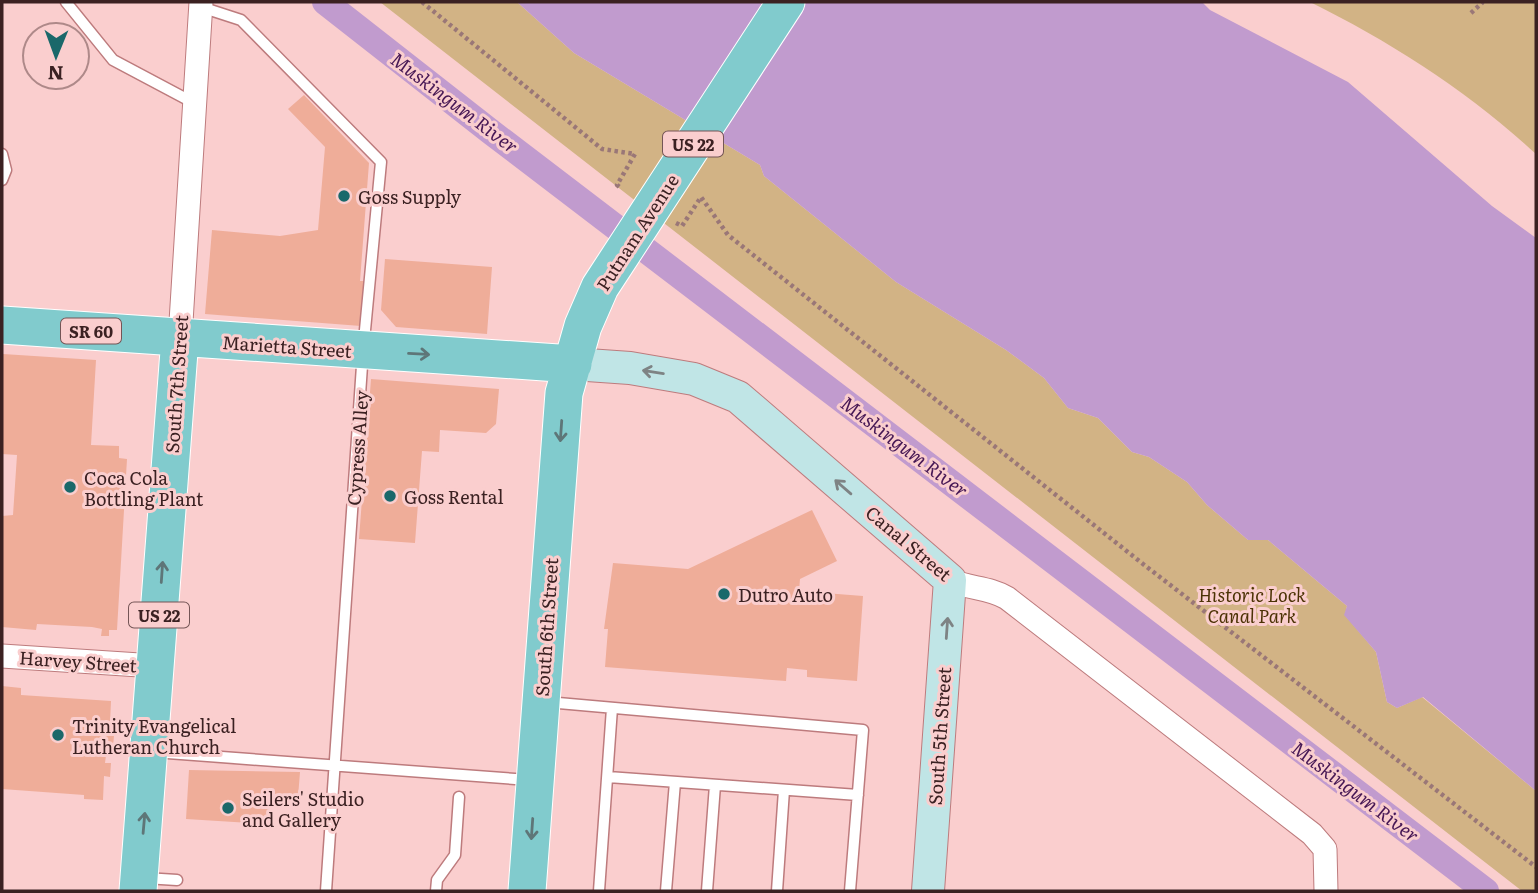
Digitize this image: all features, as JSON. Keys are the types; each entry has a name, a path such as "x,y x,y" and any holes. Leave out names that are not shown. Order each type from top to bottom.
{"main road":[{"name":"Putnam Avenue","path":"573,364 583,326 600,287 786,2"},
{"name":"Marietta Street","path":"2,325 573,364"},
{"name":"South 7th Street","path":"139,885 180,338"},
{"name":"Canal Street","path":"573,364 630,368 694,379 738,397 950,580"},
{"name":"South 6th Street","path":"527,891 564,393 573,364"},
{"name":"South 5th Street","path":"928,891 950,580"}],"street":[{"name":"South 7th Street","path":"180,338 201,4"},
{"name":"Canal Street","path":"950,580 972,588 990,590 1007,598 1297,822 1325,849 1326,891"},
{"name":"Harvey Street","path":"2,656 155,666"}],"lane":[{"path":"66,2 113,60 194,103"},
{"name":"Cypress Alley","path":"201,4 241,20 381,162 363,351 326,891"},
{"path":"2,154 6,170 2,180"},
{"path":"541,701 863,730 850,891"},
{"path":"599,891 612,708"},
{"path":"149,751 536,780"},
{"path":"608,777 858,795"},
{"path":"666,891 675,782"},
{"path":"707,891 715,785"},
{"path":"777,891 784,790"},
{"path":"436,891 437,880 455,855 459,797"},
{"path":"139,885 177,880"}],"path":[{"path":"422,2 602,149 635,153 617,185 622,189"},
{"path":"1471,13 1483,2"},
{"path":"677,223 682,226 701,197 728,235 1132,556 1536,867"}],"green space":[{"name":"Historic Lock Canal Park","path":"380,2 517,2 574,53 760,165 764,176 896,282 1006,350 1044,378 1068,408 1098,418 1132,452 1149,457 1187,482 1207,505 1248,540 1268,540 1347,606 1345,615 1376,652 1387,702 1397,708 1422,697 1536,791 1536,891 1522,891"},
{"path":"1310,2 1536,2 1536,154 1484,110 1428,70 1370,34"}],"shaded area":[{"path":"517,2 1202,2 1210,10 1348,82 1492,206 1536,238 1536,791 1423,697 1397,708 1387,702 1376,652 1344,615 1347,606 1268,540 1248,540 1207,505 1187,482 1149,457 1132,452 1098,418 1068,408 1044,378 1006,350 896,282 764,176 760,165 574,53"}],"building":[{"name":"Goss Supply","path":"304,95 369,163 360,281 364,281 361,326 205,314 212,230 280,236 318,230 325,147 288,109"},
{"path":"385,259 492,267 487,334 396,327 381,310"},
{"name":"Coca Cola Bottling Plant","path":"3,354 96,360 91,445 119,446 119,458 127,459 117,630 109,630 109,636 101,636 102,629 92,627 37,624 36,630 2,627 2,516 13,515 17,455 2,454"},
{"name":"Goss Rental","path":"371,379 499,389 496,424 486,433 440,430 439,452 422,451 415,543 359,539"},
{"name":"Dutro Auto","path":"812,510 837,561 800,579 799,591 863,596 857,681 807,677 807,670 787,668 786,681 605,667 608,629 604,629 613,563 688,569"},
{"name":"Trinity Evangelical Lutheran Church","path":"2,686 21,688 21,695 111,701 110,723 115,724 113,747 106,755 105,763 111,763 110,777 104,776 103,800 84,799 84,795 2,789"},
{"name":"Seilers' Studio and Gallery","path":"189,770 300,772 298,797 271,795 268,830 250,829 250,823 186,819"}],"waterway":[{"name":"Muskingum River","path":"325,2 491,132 1486,891"}],"place":[{"name":"Goss Supply","path":"344,196"},
{"name":"Coca Cola Bottling Plant","path":"70,487"},
{"name":"Goss Rental","path":"390,496"},
{"name":"Dutro Auto","path":"724,594"},
{"name":"Trinity Evangelical Lutheran Church","path":"58,735"},
{"name":"Seilers' Studio and Gallery","path":"228,808"}]}
